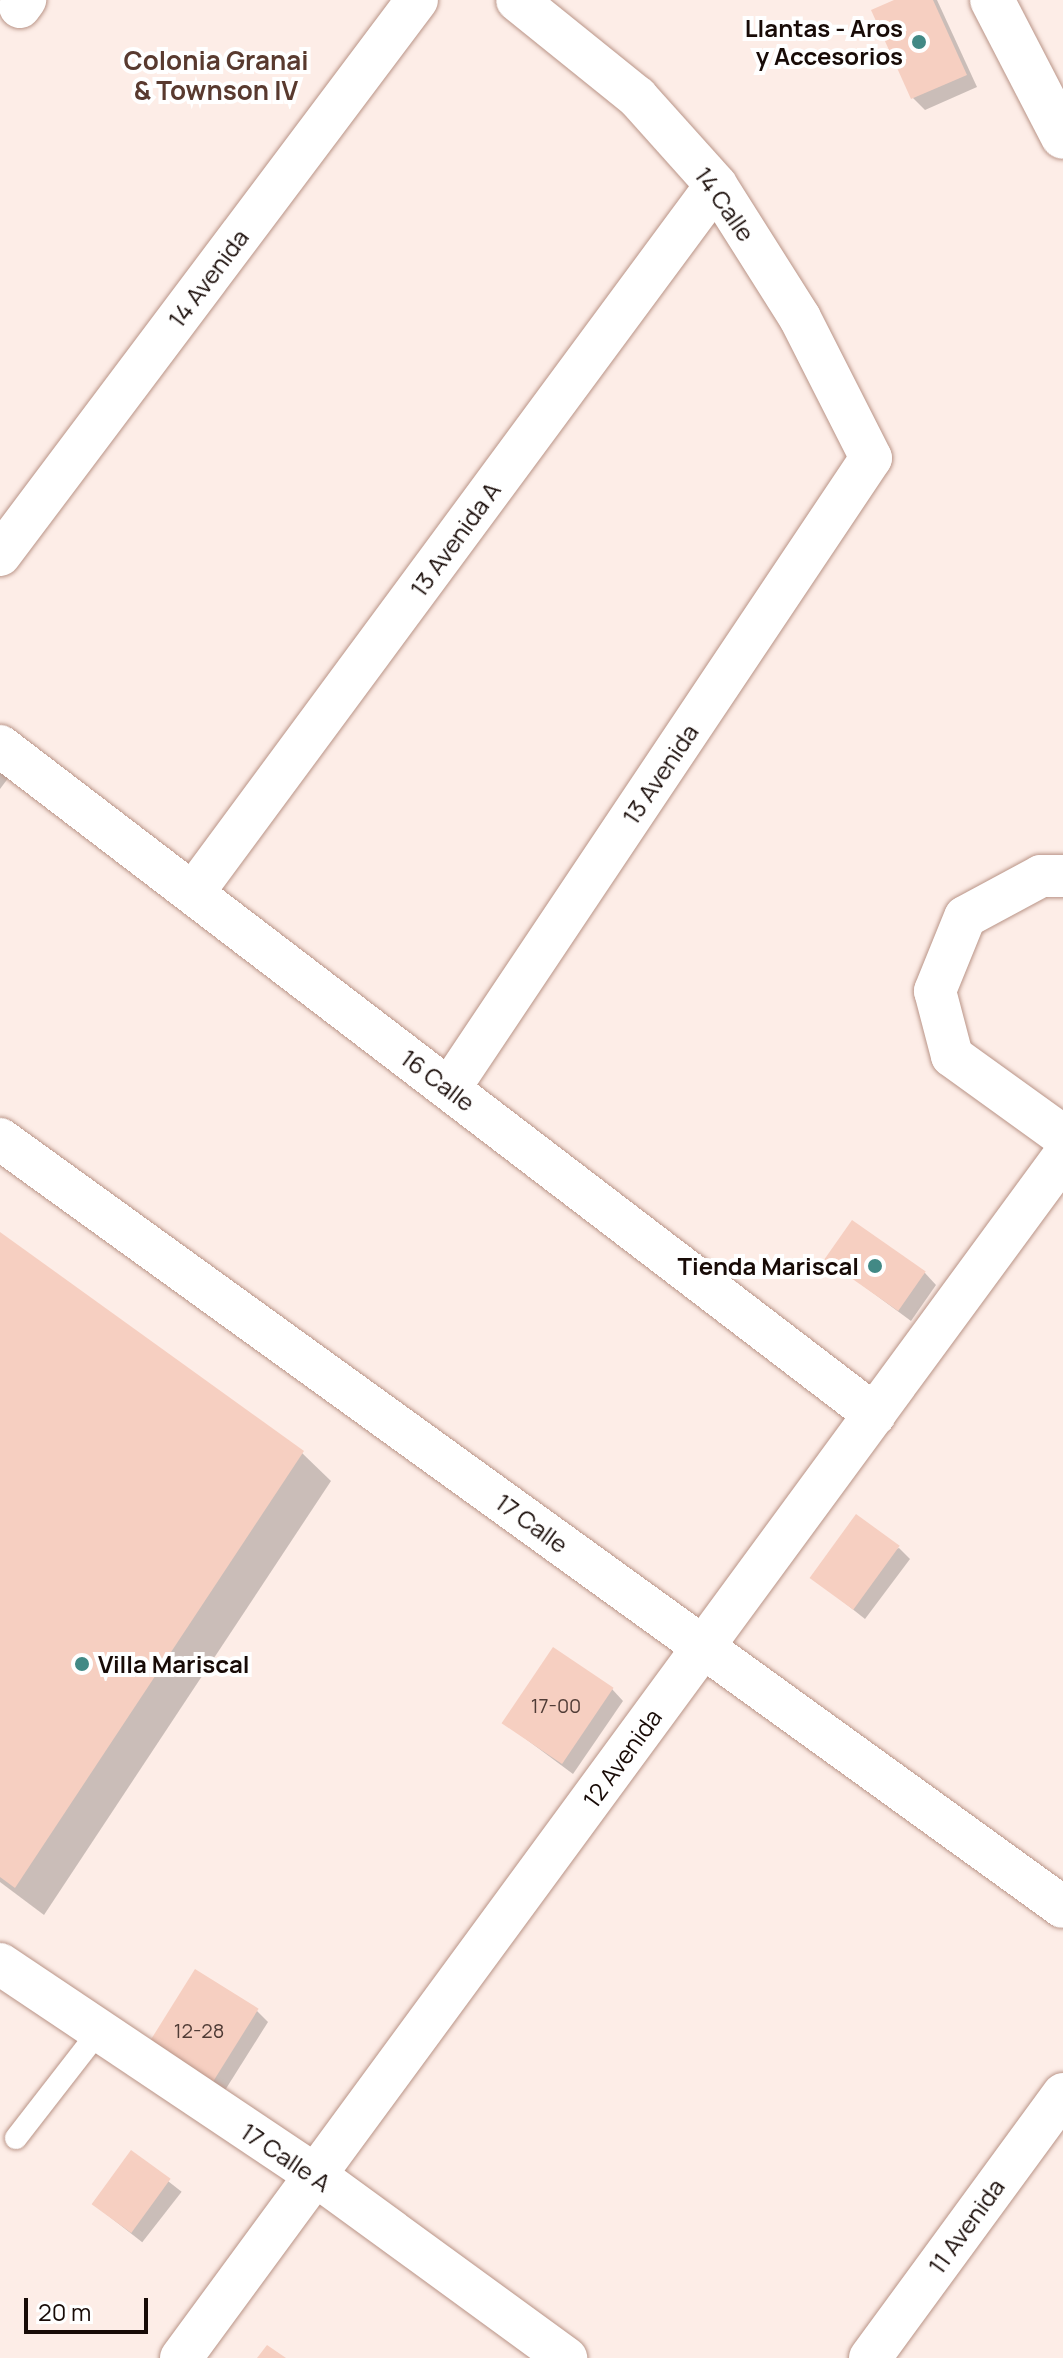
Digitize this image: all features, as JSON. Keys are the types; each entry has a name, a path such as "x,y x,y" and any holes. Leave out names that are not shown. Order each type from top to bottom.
{"street":[{"name":"14 Avenida","path":"0,555 417,0"},
{"name":"14 Calle","path":"517,0 637,97 716,185 800,318 871,458"},
{"path":"992,0 1063,137"},
{"path":"1024,0 1063,75"},
{"name":"13 Avenida A","path":"193,893 716,185"},
{"name":"13 Avenida","path":"449,1089 871,458"},
{"name":"16 Calle","path":"0,746 875,1415"},
{"path":"1063,876 1041,876 965,917 935,991 952,1056 1063,1136"},
{"name":"17 Calle","path":"0,1139 1063,1907"},
{"name":"12 Avenida","path":"181,2358 1063,1157"},
{"name":"17 Calle A","path":"0,1964 315,2175 566,2358"},
{"name":"11 Avenida","path":"870,2358 1063,2094"}],"lane":[{"path":"16,2138 99,2031"}],"building":[{"name":"Llantas - Aros y Accesorios","path":"894,0 933,0 967,75 911,99 871,10"},
{"name":"Tienda Mariscal","path":"852,1220 926,1272 898,1311 824,1259"},
{"name":"Villa Mariscal","path":"0,1232 304,1451 15,1888 0,1877"},
{"path":"856,1514 900,1546 853,1610 810,1578"},
{"path":"553,1647 614,1688 562,1764 502,1723"},
{"path":"195,1969 259,2009 206,2093 143,2053"},
{"path":"131,2150 171,2179 131,2233 92,2204"},
{"path":"267,2345 286,2358 257,2358"}],"place":[{"name":"Llantas - Aros y Accesorios","path":"919,42"},
{"name":"Tienda Mariscal","path":"875,1266"},
{"name":"Villa Mariscal","path":"82,1664"}],"district":[{"name":"Colonia Granai & Townson IV","path":"216,76"}]}
